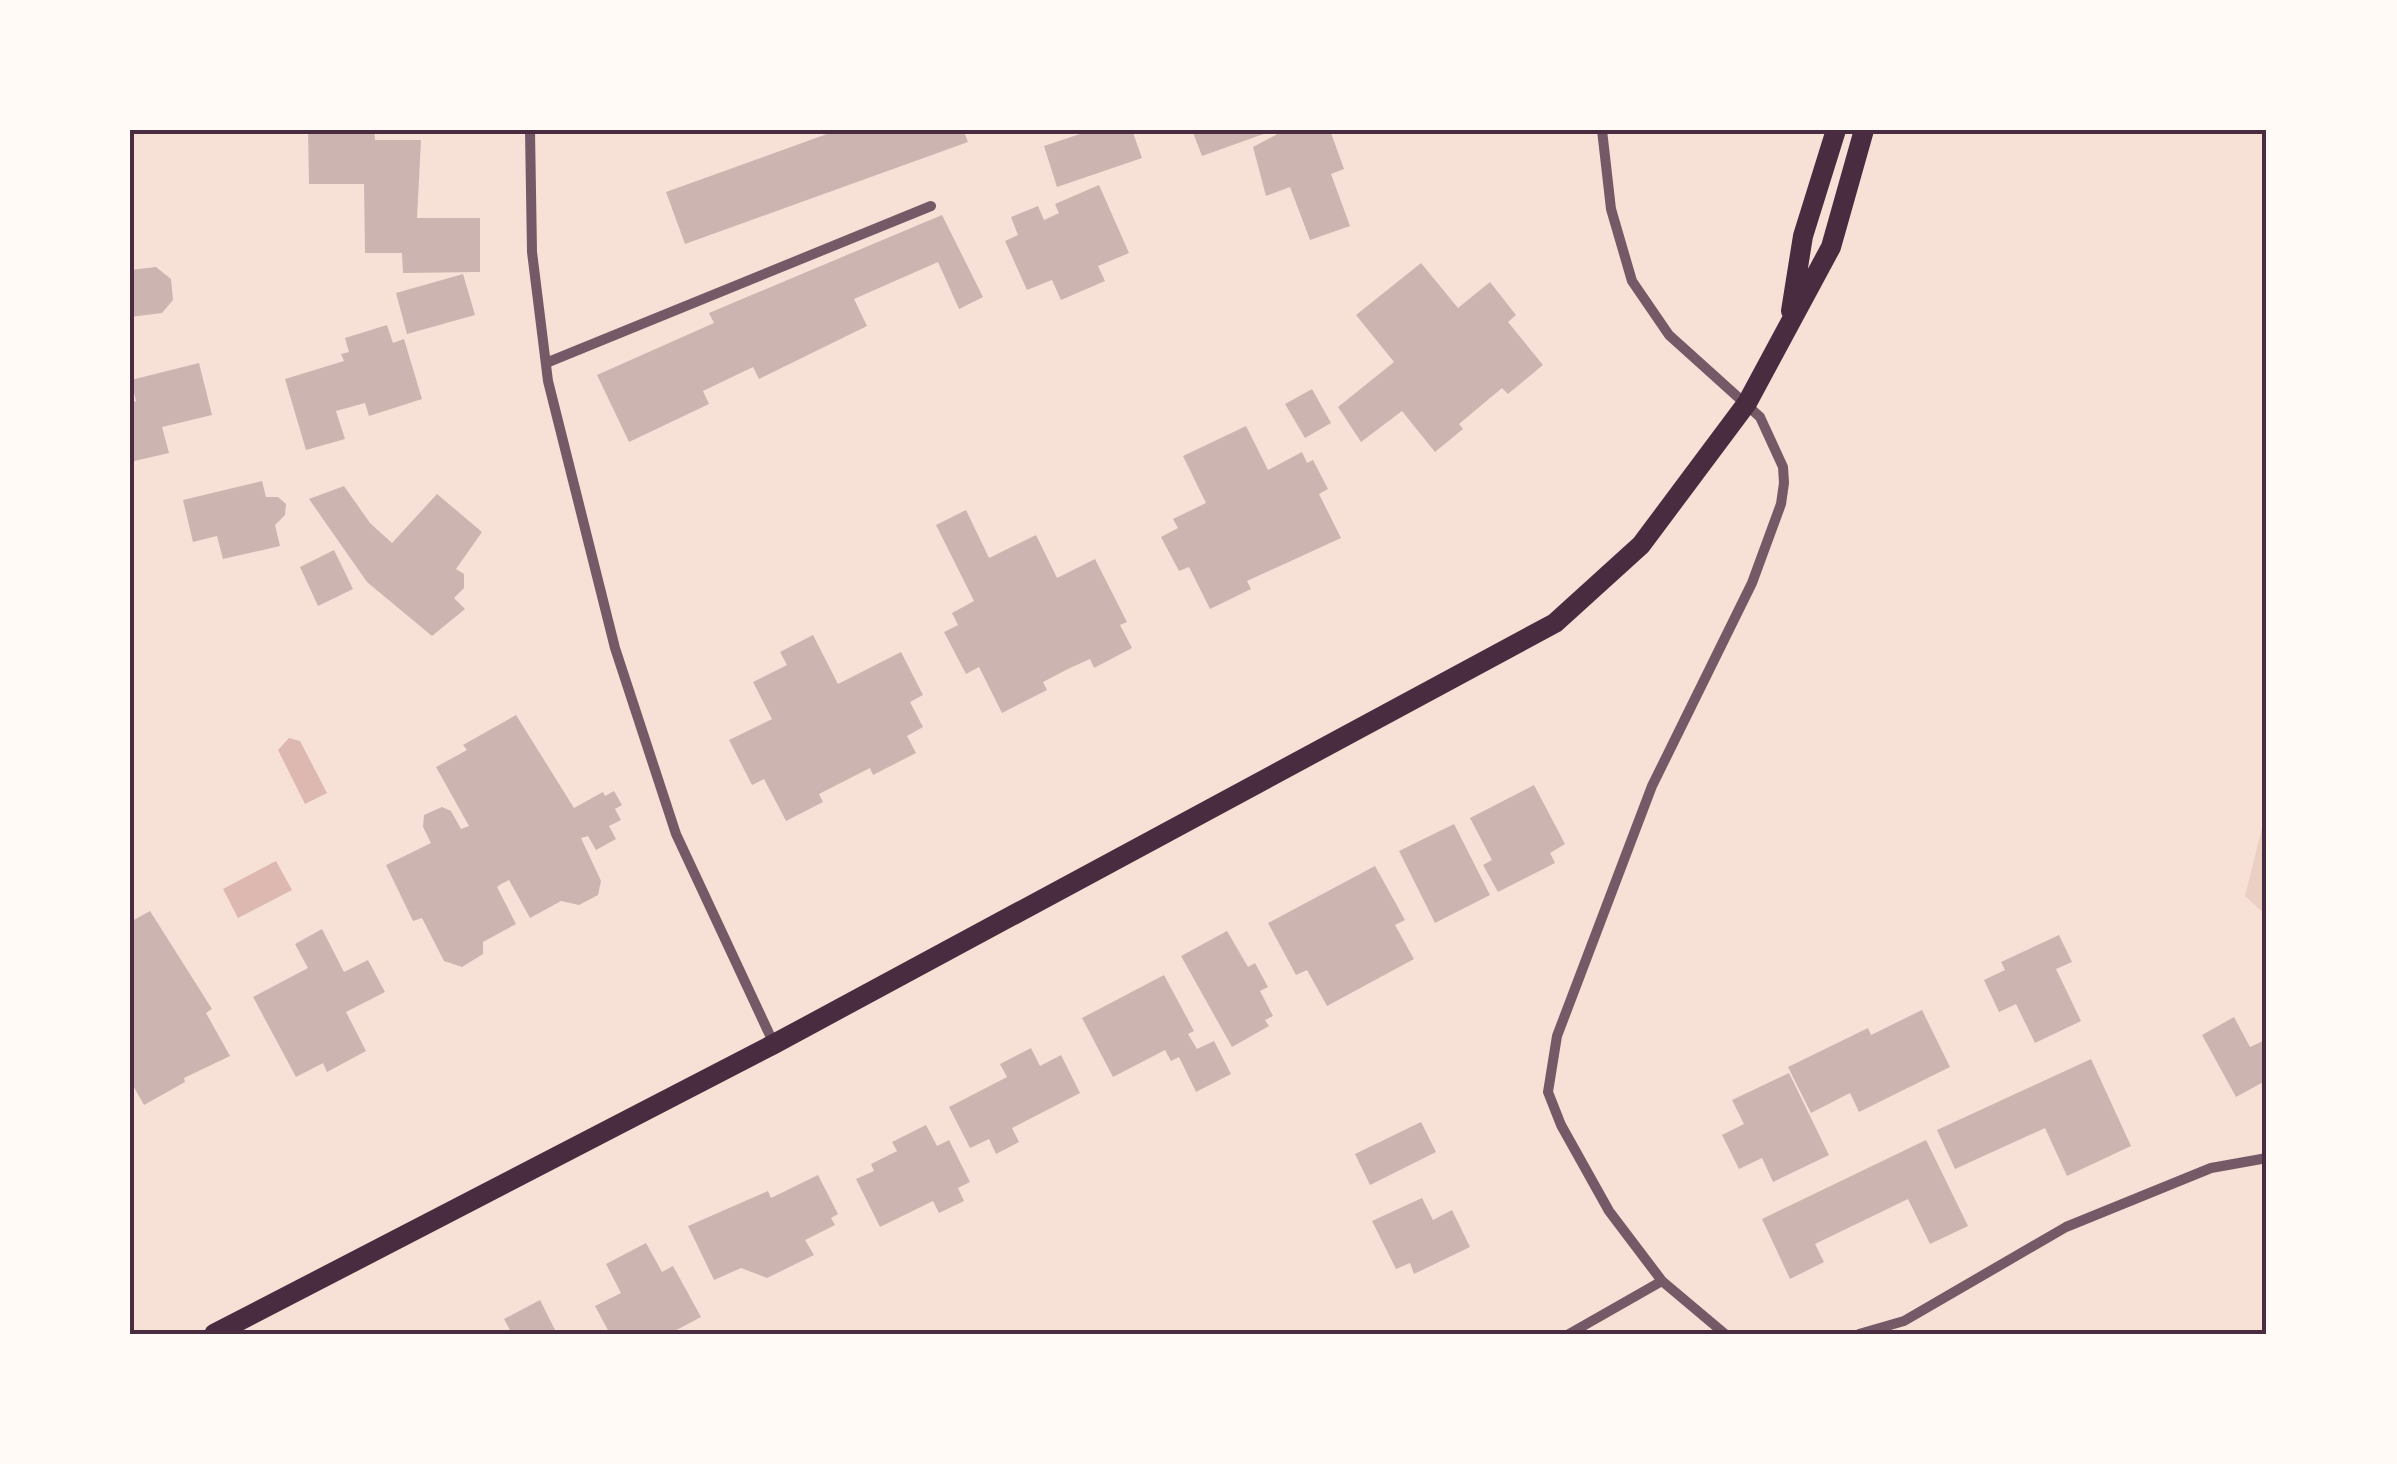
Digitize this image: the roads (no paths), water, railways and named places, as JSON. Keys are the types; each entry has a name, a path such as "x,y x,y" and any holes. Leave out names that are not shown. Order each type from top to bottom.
{"main road":[{"path":"1788,328 1803,236 1836,130"},
{"path":"214,1334 774,1044 1555,623 1641,545 1747,403 1831,247 1864,130"}],"street":[{"path":"530,130 532,252 546,363 615,648 670,816 774,1044"},
{"path":"1602,130 1611,209 1622,255 1637,291 1669,335 1747,403 1768,428 1784,467 1781,504 1752,583 1652,786 1557,1036 1548,1092 1561,1125 1609,1211 1662,1282 1725,1334"},
{"path":"546,363 931,206"},
{"path":"1859,1334 1904,1321 2066,1228 2211,1168 2267,1158"},
{"path":"1568,1334 1662,1282"}]}
